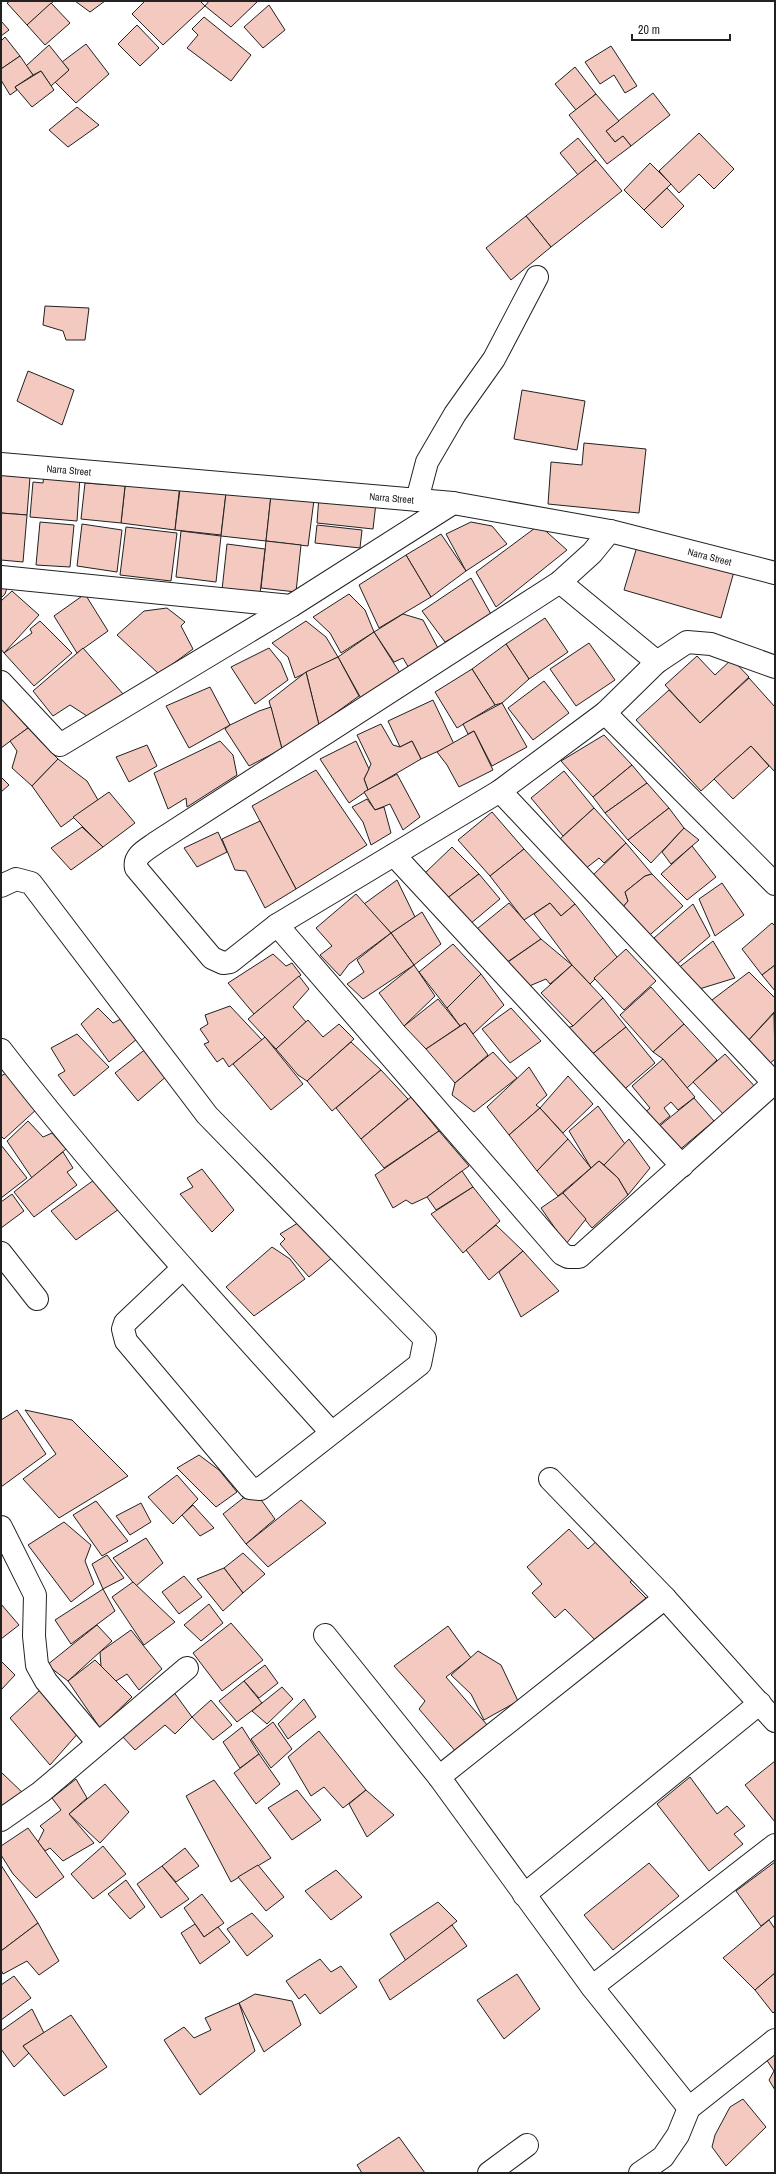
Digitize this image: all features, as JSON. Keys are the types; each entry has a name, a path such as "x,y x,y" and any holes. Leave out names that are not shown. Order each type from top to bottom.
{"street":[{"path":"417,500 427,462 455,414 494,359 537,277"},
{"name":"Narra Street","path":"1,464 453,503 610,531 775,573"},
{"path":"1,682 60,746 291,606 453,503"},
{"path":"610,531 592,553 560,582 157,842 136,860 136,868 212,958 217,962 230,962 277,925 500,791 605,713 656,662 687,642 711,644 775,667"},
{"path":"1,577 291,606"},
{"path":"560,582 656,662"},
{"path":"605,713 775,884"},
{"path":"277,925 562,1254 568,1258 579,1257 775,1082 500,791"},
{"path":"394,855 682,1166"},
{"path":"1,886 16,879 31,883 207,1115 425,1339 420,1364 331,1432 260,1489 250,1488 126,1340 123,1329 125,1323 183,1268"},
{"path":"1,1050 44,1105 183,1268 331,1432"},
{"path":"1,1253 37,1299"},
{"path":"550,1479 665,1598 775,1720"},
{"path":"1,1527 36,1595 34,1636 37,1666 46,1681 98,1743"},
{"path":"439,1777 665,1598"},
{"path":"325,1636 439,1777 592,1987 688,2108"},
{"path":"1,1820 41,1792 187,1668"},
{"path":"524,1895 760,1703"},
{"path":"592,1987 775,1844"},
{"path":"640,2173 663,2157 678,2135 688,2108 775,2040"},
{"path":"489,2173 527,2145"}],"building":[{"path":"10,1 54,1 27,25 7,3"},
{"path":"75,1 105,1 90,12"},
{"path":"145,1 200,1 205,6 163,45 132,14"},
{"path":"209,1 258,1 231,27 205,6"},
{"path":"51,3 70,23 45,45 27,25"},
{"path":"269,5 285,30 263,48 244,27"},
{"path":"204,17 251,55 231,81 187,48 198,35 192,29"},
{"path":"1,21 9,30 1,36"},
{"path":"137,25 159,48 140,66 118,44"},
{"path":"5,37 20,56 1,69 1,41"},
{"path":"86,44 109,74 76,103 55,82 69,70 62,62"},
{"path":"49,45 69,70 51,86 41,71 33,75 26,66"},
{"path":"611,46 637,86 625,93 614,75 600,84 585,62"},
{"path":"20,56 33,75 15,87 17,90 10,95 1,80 1,69"},
{"path":"575,67 596,94 576,110 555,84"},
{"path":"41,71 54,90 32,107 15,87"},
{"path":"653,93 670,115 631,146 623,136 615,142 606,131"},
{"path":"596,94 619,121 606,131 615,142 623,136 631,146 607,164 569,115"},
{"path":"77,107 99,125 68,147 49,130"},
{"path":"699,133 734,169 714,189 699,174 679,193 659,171"},
{"path":"578,138 596,160 578,175 560,153"},
{"path":"596,160 622,191 551,247 526,216"},
{"path":"650,163 671,184 644,210 624,190"},
{"path":"667,188 684,206 662,228 644,210"},
{"path":"526,216 551,247 511,280 486,248"},
{"path":"45,306 89,308 85,340 66,340 63,331 43,325"},
{"path":"28,371 74,390 62,425 17,401"},
{"path":"522,390 585,401 577,450 514,439"},
{"path":"584,443 646,449 639,513 548,504 551,462 582,465"},
{"path":"1,474 30,477 27,515 1,513"},
{"path":"44,474 80,477 77,521 30,517 33,482 43,483"},
{"path":"126,478 180,484 175,530 121,523"},
{"path":"85,483 125,486 121,523 81,519"},
{"path":"180,489 226,493 221,535 175,530"},
{"path":"226,493 271,495 266,541 221,536"},
{"path":"271,495 314,500 308,546 266,541"},
{"path":"319,496 376,503 373,529 317,523"},
{"path":"1,513 27,515 23,562 1,560"},
{"path":"40,522 74,525 70,567 36,565"},
{"path":"471,522 492,526 507,544 466,571 446,534"},
{"path":"82,524 122,530 117,572 77,566"},
{"path":"317,525 362,530 360,548 315,543"},
{"path":"539,525 567,550 496,607 476,572"},
{"path":"126,527 177,533 171,581 120,575"},
{"path":"181,531 221,536 216,582 176,577"},
{"path":"441,534 466,571 431,597 406,555"},
{"path":"639,540 735,568 721,618 624,590"},
{"path":"266,541 301,545 296,592 261,588"},
{"path":"227,544 265,549 260,594 222,590"},
{"path":"406,555 431,597 379,628 359,585"},
{"path":"471,578 492,616 445,642 422,611"},
{"path":"1,588 7,588 5,594 1,598"},
{"path":"12,591 39,615 4,653 1,649 1,601"},
{"path":"85,594 108,631 77,653 54,616"},
{"path":"349,594 365,610 374,632 341,653 330,633 313,617"},
{"path":"167,608 185,622 181,626 193,649 159,674 117,635 144,611"},
{"path":"403,614 423,620 439,650 410,670 403,658 394,662 374,632"},
{"path":"545,618 568,652 529,679 506,644"},
{"path":"40,621 72,653 34,686 4,653 32,633 30,629"},
{"path":"306,621 326,637 338,657 295,678 288,657 272,643"},
{"path":"374,632 402,676 363,702 338,657"},
{"path":"589,643 615,680 576,706 550,669"},
{"path":"506,644 529,679 502,703 495,705 472,669"},
{"path":"83,648 123,694 87,716 70,705 53,716 33,691"},
{"path":"269,648 281,663 288,680 255,704 231,667"},
{"path":"697,656 715,675 732,659 749,677 700,723 665,685"},
{"path":"338,657 359,696 319,725 306,672"},
{"path":"472,669 495,705 457,728 435,692"},
{"path":"306,672 319,725 282,749 269,701"},
{"path":"749,678 775,707 775,772 751,746 701,791 636,720 669,690 700,723"},
{"path":"544,681 569,713 533,740 508,708"},
{"path":"210,687 230,725 189,748 166,706"},
{"path":"1,697 28,728 1,748"},
{"path":"433,700 454,744 421,759 412,741 400,747 388,721"},
{"path":"502,703 527,747 492,766 474,731 468,734 463,724"},
{"path":"271,707 282,749 249,766 225,729 259,711"},
{"path":"381,724 393,745 400,747 412,741 421,759 368,790 364,779 371,764 357,735"},
{"path":"28,728 58,759 32,786 12,768 17,751 10,741"},
{"path":"474,731 493,770 459,787 447,765 437,752"},
{"path":"604,735 632,765 593,797 561,761"},
{"path":"220,741 233,755 237,775 187,807 186,798 168,809 154,773"},
{"path":"356,741 369,769 364,779 368,790 349,803 320,759"},
{"path":"147,745 157,766 129,782 116,757"},
{"path":"751,746 769,766 733,799 714,779"},
{"path":"58,759 87,781 98,800 61,827 32,786"},
{"path":"632,765 647,783 605,813 593,797"},
{"path":"316,770 367,845 296,889 252,806"},
{"path":"564,771 594,808 563,836 531,798"},
{"path":"397,774 420,817 403,830 390,804 375,810 364,792"},
{"path":"1,777 9,785 1,792"},
{"path":"647,783 669,808 628,840 605,813"},
{"path":"109,792 135,823 103,847 73,817"},
{"path":"367,799 375,810 384,807 391,833 371,845 363,822 352,807"},
{"path":"594,808 626,843 604,863 599,858 585,869 560,839"},
{"path":"669,808 684,828 651,863 628,840"},
{"path":"492,812 524,849 490,876 458,840"},
{"path":"260,821 296,889 265,908 246,871 235,870 222,839"},
{"path":"82,827 103,847 71,870 51,848"},
{"path":"684,828 699,840 671,864 662,852"},
{"path":"218,832 227,852 197,867 184,848"},
{"path":"626,843 652,874 645,876 625,892 628,901 618,913 590,878"},
{"path":"692,846 716,877 687,900 661,874"},
{"path":"452,847 479,874 446,899 425,873"},
{"path":"524,849 575,904 561,916 550,903 524,920 490,876"},
{"path":"479,874 500,899 470,924 446,899"},
{"path":"652,874 683,906 644,940 618,913 628,901 625,892 645,876"},
{"path":"397,880 415,917 391,933 364,904"},
{"path":"722,883 744,915 715,936 699,899"},
{"path":"356,894 391,933 349,964 340,976 320,955 332,946 316,928"},
{"path":"509,903 541,939 503,965 472,933"},
{"path":"550,903 561,916 575,904 617,957 590,984 572,965 534,914"},
{"path":"693,904 710,936 676,965 654,938"},
{"path":"422,912 441,944 414,965 391,933"},
{"path":"772,923 775,926 775,965 762,975 742,949"},
{"path":"391,933 414,965 363,999 347,984 364,972 357,960"},
{"path":"541,939 572,965 550,984 546,979 527,987 508,962"},
{"path":"713,941 735,978 696,990 677,969"},
{"path":"453,944 481,974 447,1008 419,972"},
{"path":"626,949 656,981 624,1010 594,978"},
{"path":"273,954 286,966 292,963 301,975 254,1014 228,983"},
{"path":"414,965 435,996 404,1026 379,993"},
{"path":"572,965 603,998 573,1026 541,993"},
{"path":"775,965 775,991 762,975"},
{"path":"749,972 775,998 775,1011 746,1043 708,1003"},
{"path":"481,974 504,1005 473,1034 465,1023 460,1026 447,1008"},
{"path":"299,976 309,989 293,1007 306,1022 276,1049 248,1019"},
{"path":"651,987 684,1024 653,1052 620,1015"},
{"path":"603,998 626,1027 590,1056 567,1028 573,1026"},
{"path":"438,999 460,1026 426,1049 404,1026"},
{"path":"230,1006 262,1040 229,1067 223,1058 217,1062 204,1044 209,1042 200,1029 208,1024 205,1015"},
{"path":"98,1008 113,1023 121,1019 137,1039 109,1062 81,1024"},
{"path":"511,1008 541,1041 510,1063 482,1029"},
{"path":"774,1013 775,1059 769,1064 746,1043"},
{"path":"308,1020 323,1037 339,1024 354,1039 307,1081 298,1075 276,1049"},
{"path":"465,1023 488,1055 455,1083 426,1049"},
{"path":"684,1024 717,1060 687,1088 663,1059 653,1052"},
{"path":"626,1027 655,1063 620,1093 590,1056"},
{"path":"77,1034 109,1067 74,1096 58,1075 65,1071 51,1048"},
{"path":"265,1037 303,1084 271,1110 233,1064"},
{"path":"351,1042 381,1070 332,1111 307,1081"},
{"path":"147,1048 168,1075 138,1101 115,1073"},
{"path":"493,1052 517,1078 474,1112 452,1095 455,1083"},
{"path":"725,1054 758,1090 727,1118 693,1082"},
{"path":"663,1059 695,1097 678,1110 671,1102 664,1108 670,1116 654,1129 642,1115 650,1108 632,1086"},
{"path":"529,1067 547,1095 536,1105 540,1108 509,1135 487,1107"},
{"path":"381,1070 408,1099 361,1139 336,1108"},
{"path":"8,1072 37,1109 4,1139 1,1136 1,1076"},
{"path":"568,1076 593,1104 563,1133 540,1108"},
{"path":"411,1097 439,1131 384,1168 361,1139"},
{"path":"694,1098 714,1121 677,1152 657,1128"},
{"path":"598,1106 625,1144 604,1165 599,1161 591,1168 569,1131"},
{"path":"540,1108 568,1139 537,1171 509,1135"},
{"path":"28,1121 43,1137 52,1133 66,1149 32,1178 7,1141"},
{"path":"439,1131 469,1166 427,1197 412,1204 406,1200 393,1208 375,1175"},
{"path":"568,1139 591,1168 558,1196 537,1171"},
{"path":"629,1139 650,1168 628,1195 618,1178 604,1165"},
{"path":"1,1145 27,1178 1,1198"},
{"path":"63,1152 73,1168 67,1172 77,1185 34,1217 14,1192"},
{"path":"599,1161 618,1178 628,1195 592,1228 563,1193"},
{"path":"202,1169 234,1210 212,1232 180,1194 193,1187 187,1178"},
{"path":"462,1171 473,1187 436,1210 427,1197"},
{"path":"94,1180 119,1209 76,1240 51,1211"},
{"path":"473,1187 500,1221 463,1253 431,1214"},
{"path":"563,1193 586,1219 566,1244 541,1208"},
{"path":"12,1194 24,1211 1,1228 1,1202"},
{"path":"301,1221 334,1256 309,1277 280,1244 285,1239 280,1234"},
{"path":"496,1225 523,1251 489,1280 466,1250"},
{"path":"272,1247 290,1259 305,1279 254,1316 226,1287"},
{"path":"523,1251 559,1291 521,1317 499,1272"},
{"path":"17,1410 46,1454 1,1487 1,1420"},
{"path":"25,1410 72,1420 128,1476 59,1518 23,1479 56,1454"},
{"path":"199,1455 219,1470 237,1492 216,1507 177,1468"},
{"path":"177,1475 198,1499 173,1524 148,1497"},
{"path":"247,1495 259,1497 275,1519 246,1544 223,1514"},
{"path":"301,1500 326,1523 268,1567 246,1544"},
{"path":"96,1501 128,1541 102,1556 73,1515"},
{"path":"141,1503 151,1522 130,1535 116,1516"},
{"path":"193,1505 214,1528 200,1536 182,1515"},
{"path":"64,1522 91,1545 85,1561 94,1584 71,1602 28,1545"},
{"path":"569,1529 588,1549 600,1538 637,1576 630,1582 646,1598 598,1643 565,1609 555,1618 532,1593 542,1584 527,1567"},
{"path":"146,1538 163,1563 136,1586 113,1558"},
{"path":"243,1553 265,1574 243,1593 224,1568"},
{"path":"107,1555 124,1578 103,1589 92,1564"},
{"path":"224,1568 243,1593 223,1611 197,1579"},
{"path":"184,1576 202,1597 179,1614 162,1592"},
{"path":"133,1582 175,1622 144,1645 112,1597"},
{"path":"103,1589 115,1611 71,1644 55,1620"},
{"path":"1,1604 19,1625 1,1639"},
{"path":"209,1604 223,1623 201,1641 184,1625"},
{"path":"231,1623 263,1660 222,1691 193,1653"},
{"path":"97,1625 112,1641 68,1681 47,1665"},
{"path":"448,1626 471,1658 446,1677 488,1726 457,1753 419,1709 425,1701 394,1666"},
{"path":"131,1630 162,1669 139,1690 127,1674 116,1681 101,1667 100,1652"},
{"path":"478,1651 501,1665 518,1701 484,1720 471,1694 451,1675"},
{"path":"95,1660 132,1697 100,1728 68,1681"},
{"path":"1,1661 15,1675 1,1690"},
{"path":"265,1665 278,1683 259,1698 244,1681"},
{"path":"244,1681 262,1703 237,1722 219,1701"},
{"path":"282,1687 293,1699 267,1724 252,1711"},
{"path":"40,1690 80,1731 50,1765 10,1718"},
{"path":"173,1691 192,1717 175,1734 165,1725 135,1750 121,1735"},
{"path":"304,1699 316,1717 288,1739 278,1724"},
{"path":"211,1700 232,1725 213,1740 192,1717"},
{"path":"273,1722 292,1749 271,1768 251,1739"},
{"path":"242,1727 259,1754 240,1768 223,1742"},
{"path":"319,1731 366,1790 343,1808 324,1787 311,1796 288,1757"},
{"path":"259,1754 280,1784 256,1804 234,1773"},
{"path":"775,1761 775,1822 745,1785"},
{"path":"1,1772 24,1794 1,1812"},
{"path":"690,1777 717,1814 727,1806 745,1826 734,1834 743,1844 709,1871 657,1804"},
{"path":"76,1779 87,1798 69,1814 94,1843 63,1861 50,1848 45,1851 38,1842 44,1830 40,1826 61,1810 52,1798"},
{"path":"214,1780 271,1858 231,1882 186,1796"},
{"path":"105,1784 129,1812 100,1843 69,1814"},
{"path":"297,1790 321,1820 292,1840 268,1808"},
{"path":"366,1790 394,1815 367,1837 349,1804"},
{"path":"28,1828 64,1877 36,1898 13,1874 1,1855 1,1846"},
{"path":"103,1846 126,1874 93,1899 71,1874"},
{"path":"185,1848 199,1866 176,1882 162,1866"},
{"path":"775,1862 775,1915 761,1926 736,1891"},
{"path":"649,1863 679,1896 613,1950 584,1915"},
{"path":"1,1865 38,1923 1,1951"},
{"path":"258,1865 284,1897 266,1911 238,1877"},
{"path":"162,1866 189,1899 161,1918 137,1884"},
{"path":"336,1870 362,1897 331,1920 305,1891"},
{"path":"126,1880 145,1907 130,1919 108,1894"},
{"path":"202,1894 224,1923 204,1937 184,1908"},
{"path":"438,1902 457,1921 406,1961 390,1934"},
{"path":"252,1913 273,1936 247,1956 227,1929"},
{"path":"769,1920 775,1929 775,1973 755,1990 723,1958"},
{"path":"38,1923 59,1961 39,1975 27,1961 3,1974 1,1970 1,1951"},
{"path":"195,1924 204,1937 218,1927 230,1942 200,1964 181,1933"},
{"path":"452,1925 467,1946 390,2000 379,1980"},
{"path":"320,1959 331,1972 341,1966 357,1987 320,2014 305,1994 299,1999 286,1981"},
{"path":"775,1973 775,2011 773,2013 755,1990"},
{"path":"517,1974 540,2009 504,2039 477,2000"},
{"path":"14,1976 31,1998 1,2020 1,1985"},
{"path":"255,1994 292,2001 301,2025 264,2052 239,2003"},
{"path":"239,2003 255,2051 200,2095 164,2040 184,2027 194,2038 211,2030 205,2018"},
{"path":"32,2009 44,2033 23,2046 29,2053 14,2067 1,2049 1,2031"},
{"path":"71,2015 107,2067 64,2096 23,2046"},
{"path":"775,2054 775,2090 769,2080 774,2071 766,2059"},
{"path":"743,2099 766,2127 726,2166 712,2147 715,2135 730,2107"},
{"path":"399,2137 425,2173 362,2173 357,2165"}]}
